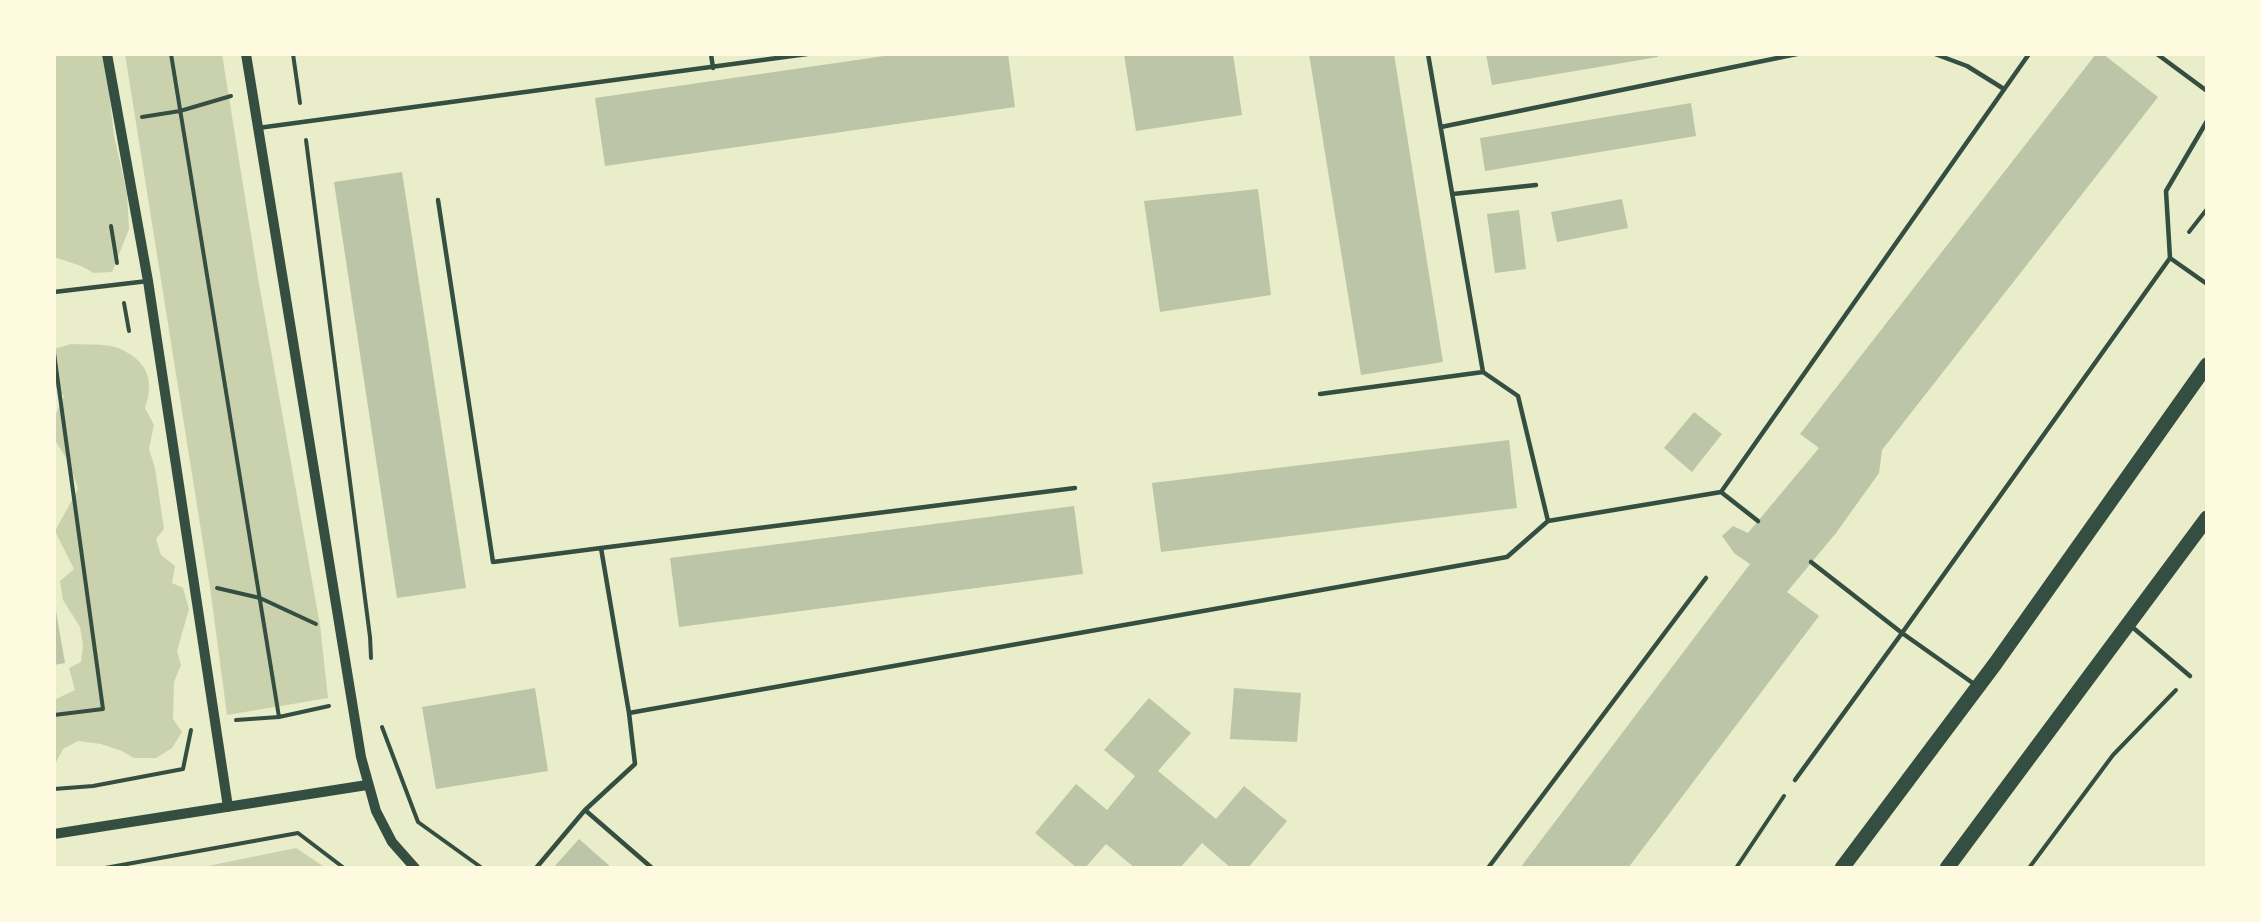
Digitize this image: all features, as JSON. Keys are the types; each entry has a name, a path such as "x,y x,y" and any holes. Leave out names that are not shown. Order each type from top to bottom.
{"main road":[{"path":"1842,868 1978,687 2207,365"},
{"path":"1947,868 2207,518"}],"street":[{"path":"107,54 148,281 213,721 228,807"},
{"path":"246,54 367,785 376,811 392,842 415,868"},
{"path":"54,834 367,785"}],"lane":[{"path":"711,54 713,68"},
{"path":"258,128 807,54"},
{"path":"1428,54 1483,372"},
{"path":"1441,127 1797,54"},
{"path":"1935,54 1966,66 2004,89"},
{"path":"629,713 1507,556 1548,521 1720,492 2029,54"},
{"path":"2157,54 2207,91"},
{"path":"1795,780 2170,258 2166,190 2207,121"},
{"path":"1453,194 1536,185"},
{"path":"438,200 494,562 1075,488"},
{"path":"2170,258 2207,284"},
{"path":"54,292 148,281"},
{"path":"1320,394 1483,372 1518,396 1548,521"},
{"path":"1720,492 1758,521"},
{"path":"536,868 585,810 634,764 629,713 601,548"},
{"path":"1811,562 1902,633 1978,687"},
{"path":"1488,868 1706,578"},
{"path":"2129,625 2190,676"},
{"path":"585,810 652,868"}],"path":[{"path":"171,54 279,717"},
{"path":"293,54 370,637"},
{"path":"120,121 180,111 252,90"},
{"path":"110,217 131,341"},
{"path":"54,353 104,709 54,715"},
{"path":"2029,868 2113,755 2190,676"},
{"path":"54,789 93,786 183,770 192,728 213,721 279,717 352,701"},
{"path":"1736,868 1795,780"},
{"path":"105,868 298,833 344,868"}],"green space":[{"path":"54,54 106,54 112,72 110,101 114,136 127,193 129,229 112,272 94,273 54,257"},
{"path":"125,54 222,54 258,278 320,625 328,698 227,715 210,587"},
{"path":"71,344 118,348 136,358 146,372 148,380 148,398 145,408 154,425 149,449 155,468 164,529 156,539 161,555 175,566 172,583 183,588 189,609 177,651 181,665 174,682 173,719 182,732 172,748 156,758 134,758 101,744 78,741 63,749 54,766 54,700 75,690 69,668 81,662 83,645 80,627 63,600 60,581 74,569 55,531 78,489 69,462 54,439 54,418 64,396 54,386 54,349"},
{"path":"296,848 326,868 198,868"}],"building":[{"path":"898,54 1008,54 1015,107 605,166 595,98"},
{"path":"1124,54 1233,54 1242,115 1136,131"},
{"path":"1309,54 1394,54 1443,362 1361,375"},
{"path":"1486,54 1658,54 1658,57 1492,85"},
{"path":"2096,54 2103,54 2158,97 1882,450 1879,473 1836,533 1787,592 1819,616 1628,868 1520,868 1750,564 1735,554 1722,536 1733,526 1748,533 1819,448 1800,434"},
{"path":"1691,103 1696,136 1485,171 1480,138"},
{"path":"402,172 466,588 397,598 334,182"},
{"path":"1258,189 1271,295 1160,312 1144,201"},
{"path":"1622,199 1628,228 1557,242 1551,212"},
{"path":"1519,210 1526,269 1495,273 1487,214"},
{"path":"1694,412 1722,434 1692,472 1664,448"},
{"path":"1509,440 1517,508 1161,552 1152,483"},
{"path":"1074,506 1083,574 679,627 670,558"},
{"path":"54,600 65,663 54,665"},
{"path":"535,688 548,771 436,789 422,707"},
{"path":"1234,688 1301,693 1297,742 1230,739"},
{"path":"1149,698 1191,733 1158,771 1216,819 1244,786 1287,821 1248,868 1231,868 1202,843 1180,868 1135,868 1106,844 1085,868 1077,868 1035,833 1076,784 1107,810 1135,776 1104,750"},
{"path":"579,839 612,868 553,868"}]}
